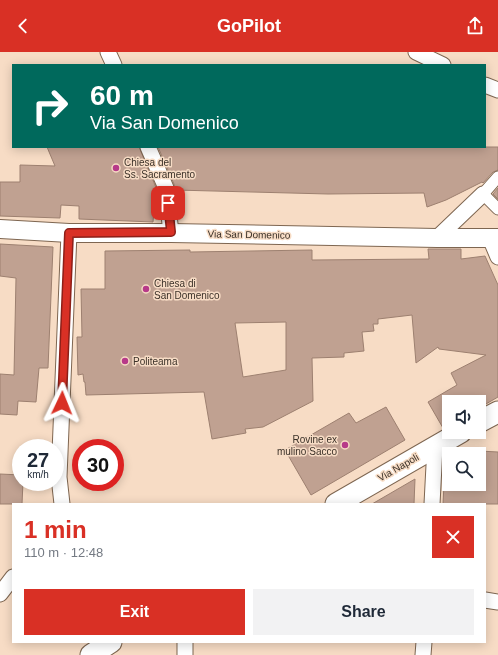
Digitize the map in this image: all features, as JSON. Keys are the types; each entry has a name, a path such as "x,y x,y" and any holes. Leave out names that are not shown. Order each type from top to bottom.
{"main road":[{"path":"486,418 498,412"},
{"name":"Via Napoli","path":"338,503 448,439"},
{"path":"92,655 110,643"}],"street":[{"path":"108,52 114,64"},
{"path":"416,52 441,64"},
{"path":"486,85 498,90"},
{"path":"148,148 166,188 171,232"},
{"path":"437,238 483,194 498,177"},
{"path":"483,194 498,209"},
{"name":"Via San Domenico","path":"0,229 69,233 171,232 494,238"},
{"path":"62,503 60,477 69,233"},
{"path":"494,238 498,257"},
{"path":"432,503 435,446"},
{"path":"0,594 12,578"},
{"path":"486,600 498,602"},
{"path":"185,643 185,655"},
{"path":"423,655 424,643"}],"building":[{"path":"498,147 498,170 493,172 483,183 482,182 446,200 427,207 424,193 328,194 175,190 174,184 158,148"},
{"path":"47,148 139,148 157,190 157,210 154,210 153,222 79,219 79,206 61,205 60,218 0,216 0,182 20,182 20,165 55,166"},
{"path":"498,188 498,199 493,194"},
{"path":"0,244 53,247 48,368 39,368 36,402 18,401 17,415 0,414 0,374 14,375 16,278 0,276"},
{"path":"428,249 461,249 461,259 485,256 498,285 498,397 486,404 486,395 442,395 442,426 428,402 457,385 451,373 486,355 439,349 438,347 416,363 412,315 378,319 378,324 373,324 374,331 362,332 364,351 344,353 344,357 312,358 313,401 263,427 245,429 246,433 212,439 204,392 86,395 83,374 78,375 77,337 82,337 81,289 105,289 105,251 190,250 190,252 312,250 312,260 429,259","holes":["286,322 286,370 243,377 235,323"]},
{"name":"Rovine ex mulino Sacco","path":"386,407 405,440 311,495 285,450 349,413 356,423"},
{"path":"486,451 498,452 498,504 443,503 444,491 486,491"},
{"path":"0,474 12,475 12,491 23,491 22,503 0,504"},
{"path":"415,479 414,503 374,503"}],"place":[{"name":"Chiesa del Ss. Sacramento","path":"116,168"},
{"name":"Chiesa di San Domenico","path":"146,289"},
{"name":"Politeama","path":"125,361"},
{"name":"Rovine ex mulino Sacco","path":"345,445"}],"route":[{"path":"62,403 69,233 171,232 168,203"}]}
